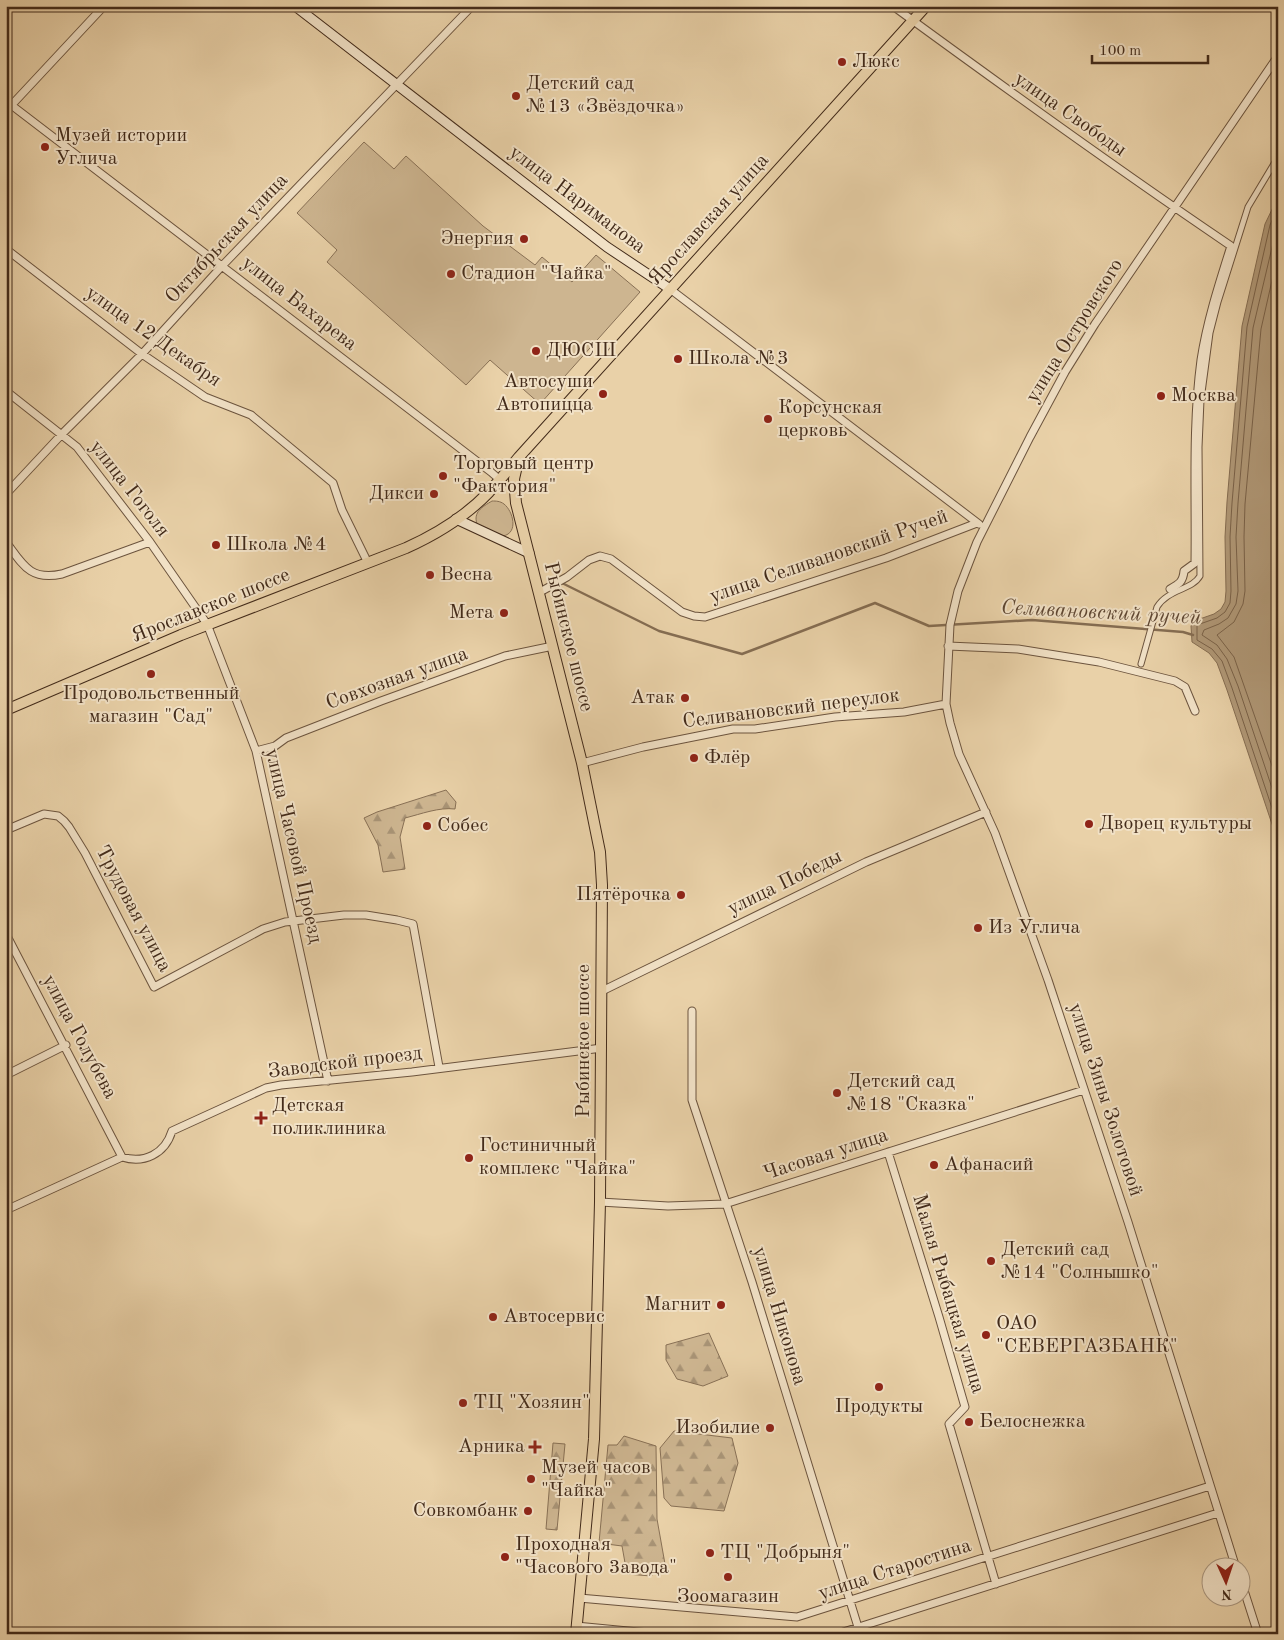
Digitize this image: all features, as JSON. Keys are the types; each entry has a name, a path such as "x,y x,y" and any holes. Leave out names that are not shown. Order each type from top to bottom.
{"main road":[{"name":"улица Нариманова","path":"295,6 608,247 670,289"},
{"name":"Ярославская улица","path":"519,457 926,6"},
{"name":"Ярославское шоссе","path":"6,710 207,624 421,542 479,502 519,457"},
{"name":"Рыбинское шоссе","path":"519,457 514,480 514,492 582,763 600,852 602,885 600,1202 594,1439 576,1630"},
{"path":"456,519 529,553"}],"street":[{"path":"8,106 104,6"},
{"name":"Октябрьская улица","path":"6,494 62,434 142,354 222,266 472,6"},
{"name":"улица Свободы","path":"893,6 1011,93 1231,246 1213,301 1201,361 1194,446 1195,563 1184,571 1180,584 1170,588"},
{"name":"улица Островского","path":"948,646 950,625 967,564 1065,372 1136,263 1278,56"},
{"name":"улица Бахарева","path":"8,106 222,266 500,480"},
{"path":"1141,664 1160,601 1197,581 1200,576 1199,447 1201,400 1210,333 1248,207 1278,157"},
{"name":"улица 12 Декабря","path":"6,249 142,354 206,397 250,416 333,483 342,510 368,563"},
{"name":"улица Нариманова","path":"670,289 984,528"},
{"name":"улица Гоголя","path":"6,391 77,447 150,542 207,624"},
{"name":"улица Селивановский Ручей","path":"540,592 568,577 589,560 600,556 611,559 682,612 704,617 886,558 977,523"},
{"path":"6,542 27,570 35,574 48,576 62,574 150,542"},
{"name":"улица Часовой Проезд","path":"207,624 256,751 328,1081"},
{"name":"Совхозная улица","path":"256,751 275,746 286,738 381,701 497,659 553,646"},
{"path":"948,646 1018,649 1099,662 1166,679 1181,683 1186,687 1195,711"},
{"name":"улица Зины Золотовой","path":"948,646 946,704 959,754 986,812 1018,894 1125,1213 1233,1558"},
{"name":"Селивановский переулок","path":"582,763 643,747 733,729 755,729 835,717 904,712 946,704"},
{"name":"улица Победы","path":"602,991 866,862 986,812"},
{"name":"Трудовая улица","path":"6,830 44,814 58,816 64,821 85,853 154,988 274,924 292,920 344,915 366,915 413,924 439,1067"},
{"name":"улица Голубева","path":"6,934 122,1156"},
{"name":"улица Никонова","path":"692,1011 692,1100 749,1273 858,1627"},
{"path":"6,1075 66,1046"},
{"name":"Заводской проезд","path":"6,1210 122,1156 132,1160 139,1160 155,1154 167,1145 172,1131 258,1091 281,1085 412,1072 439,1067 602,1048"},
{"name":"Часовая улица","path":"600,1202 668,1206 725,1204 1084,1090"},
{"name":"Малая Рыбацкая улица","path":"888,1152 940,1317 965,1407 949,1424 996,1584"},
{"name":"улица Старостина","path":"579,1598 790,1617 804,1616 1210,1486"},
{"path":"837,1634 1218,1514"},
{"path":"1250,1608 1258,1634"},
{"path":"576,1630 659,1634"}],"green space":[{"name":"Стадион \"Чайка\"","path":"364,142 394,169 406,156 483,226 535,265 542,257 572,282 596,255 640,292 540,404 490,360 466,385 327,262 337,250 297,213"},
{"path":"492,501 502,503 507,507 512,516 513,526 511,531 503,536 477,524 477,513"},
{"path":"446,790 456,802 455,809 436,810 405,818 400,837 405,869 383,872 378,845 364,818"},
{"path":"709,1333 728,1376 703,1386 677,1379 666,1360 666,1345"},
{"path":"674,1431 732,1438 738,1463 724,1511 671,1506 664,1498 660,1448"},
{"path":"624,1436 656,1446 657,1519 665,1564 651,1576 627,1574 622,1546 599,1543 608,1445 617,1445"},
{"path":"553,1443 565,1444 557,1530 546,1529"}],"water":[{"path":"1278,197 1278,842 1217,663 1209,653 1192,642 1191,626 1194,621 1214,614 1221,609 1225,602 1227,502 1242,326 1265,224"}],"waterway":[{"name":"Селивановский ручей","path":"562,583 659,631 742,654 875,603 929,626 1032,620 1183,632 1193,635"}],"place":[{"name":"Люкс","path":"842,62"},
{"name":"Детский сад №13 «Звёздочка»","path":"516,96"},
{"name":"Музей истории Углича","path":"45,147"},
{"name":"Энергия","path":"524,239"},
{"name":"Стадион \"Чайка\"","path":"451,274"},
{"name":"ДЮСШ","path":"536,351"},
{"name":"Школа №3","path":"678,359"},
{"name":"Автосуши Автопицца","path":"603,394"},
{"name":"Москва","path":"1161,396"},
{"name":"Корсунская церковь","path":"768,419"},
{"name":"Торговый центр \"Фактория\"","path":"443,476"},
{"name":"Дикси","path":"434,494"},
{"name":"Школа №4","path":"216,545"},
{"name":"Весна","path":"430,575"},
{"name":"Мета","path":"504,613"},
{"name":"Продовольственный магазин \"Сад\"","path":"151,674"},
{"name":"Атак","path":"685,698"},
{"name":"Флёр","path":"694,758"},
{"name":"Дворец культуры","path":"1089,824"},
{"name":"Собес","path":"427,826"},
{"name":"Пятёрочка","path":"681,895"},
{"name":"Из Углича","path":"978,928"},
{"name":"Детский сад №18 \"Сказка\"","path":"837,1093"},
{"name":"Детская поликлиника","path":"261,1118"},
{"name":"Гостиничный комплекс \"Чайка\"","path":"469,1158"},
{"name":"Афанасий","path":"934,1165"},
{"name":"Детский сад №14 \"Солнышко\"","path":"991,1261"},
{"name":"Магнит","path":"721,1305"},
{"name":"Автосервис","path":"493,1317"},
{"name":"ОАО \"СЕВЕРГАЗБАНК\"","path":"986,1335"},
{"name":"Продукты","path":"879,1387"},
{"name":"ТЦ \"Хозяин\"","path":"463,1403"},
{"name":"Белоснежка","path":"969,1422"},
{"name":"Изобилие","path":"770,1428"},
{"name":"Арника","path":"535,1447"},
{"name":"Музей часов \"Чайка\"","path":"531,1479"},
{"name":"Совкомбанк","path":"528,1511"},
{"name":"ТЦ \"Добрыня\"","path":"710,1553"},
{"name":"Проходная \"Часового 3авода\"","path":"505,1557"},
{"name":"Зоомагазин","path":"728,1577"}]}
